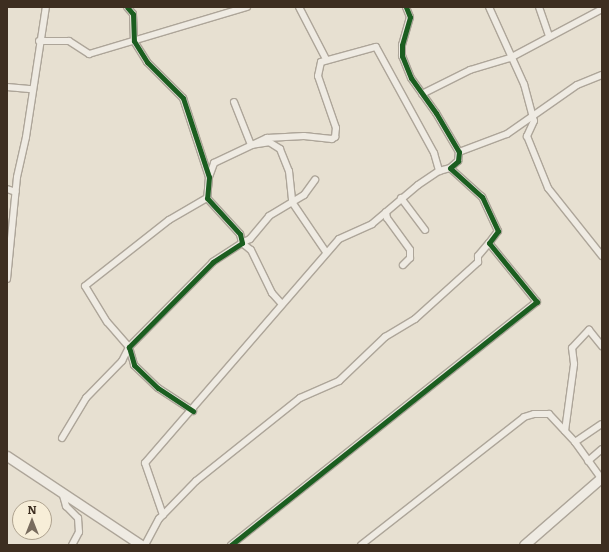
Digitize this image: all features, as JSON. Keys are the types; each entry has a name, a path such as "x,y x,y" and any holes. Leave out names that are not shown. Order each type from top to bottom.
{"main road":[{"path":"10,458 141,545"},
{"path":"524,545 601,478"}],"street":[{"path":"7,279 16,192 39,41 46,7"},
{"path":"127,7 134,22 134,42 147,62 183,98 209,177"},
{"path":"39,41 69,42 89,54 134,42 247,7"},
{"path":"299,7 326,59"},
{"path":"163,515 146,463 192,411 220,374 339,239 372,224 401,198 438,171 450,168 458,161 459,152 411,78 402,56 402,45 410,17 406,7"},
{"path":"489,7 510,58 524,84 533,114 534,126 527,136 548,188 600,248 602,256"},
{"path":"539,7 549,36"},
{"path":"422,94 470,70 510,58 602,9"},
{"path":"282,304 272,293 251,250 242,242 240,234 207,198 209,177 214,162 267,138 304,136 332,139 335,137 336,128 318,76 321,62 326,59 376,47 434,153 438,171"},
{"path":"459,152 507,134 533,114 577,85 602,75"},
{"path":"7,86 28,91 32,89"},
{"path":"234,102 251,144"},
{"path":"251,144 269,142 280,149 289,170 292,202 326,252"},
{"path":"145,545 163,515 196,481 300,398 339,381 385,337 415,319 478,262 478,256 498,231 482,197 450,168"},
{"path":"62,438 86,398 122,361 128,347 213,262 242,242 250,239 269,216 304,195 315,180"},
{"path":"7,189 16,192"},
{"path":"192,411 158,388 134,365 128,347 107,322 85,286 169,220 207,198"},
{"path":"401,198 425,230"},
{"path":"386,212 387,218 410,250 410,258 402,265"},
{"path":"231,545 537,302 489,243"},
{"path":"565,431 574,364 572,348 588,330 602,346"},
{"path":"361,545 524,417 549,414 575,442 601,478"},
{"path":"575,442 602,424"},
{"path":"588,461 602,449"},
{"path":"7,452 10,458"},
{"path":"62,492 66,506 78,518 79,532 72,545"}],"cycle path":[{"path":"127,7 133,14 134,41 147,62 183,98 209,177 207,198 240,234 242,243 213,262 129,347 134,365 158,388 193,411"},
{"path":"231,545 537,302 489,243 498,231 482,197 450,168 458,161 459,152 436,113 411,78 402,56 402,45 410,17 406,7"}]}
